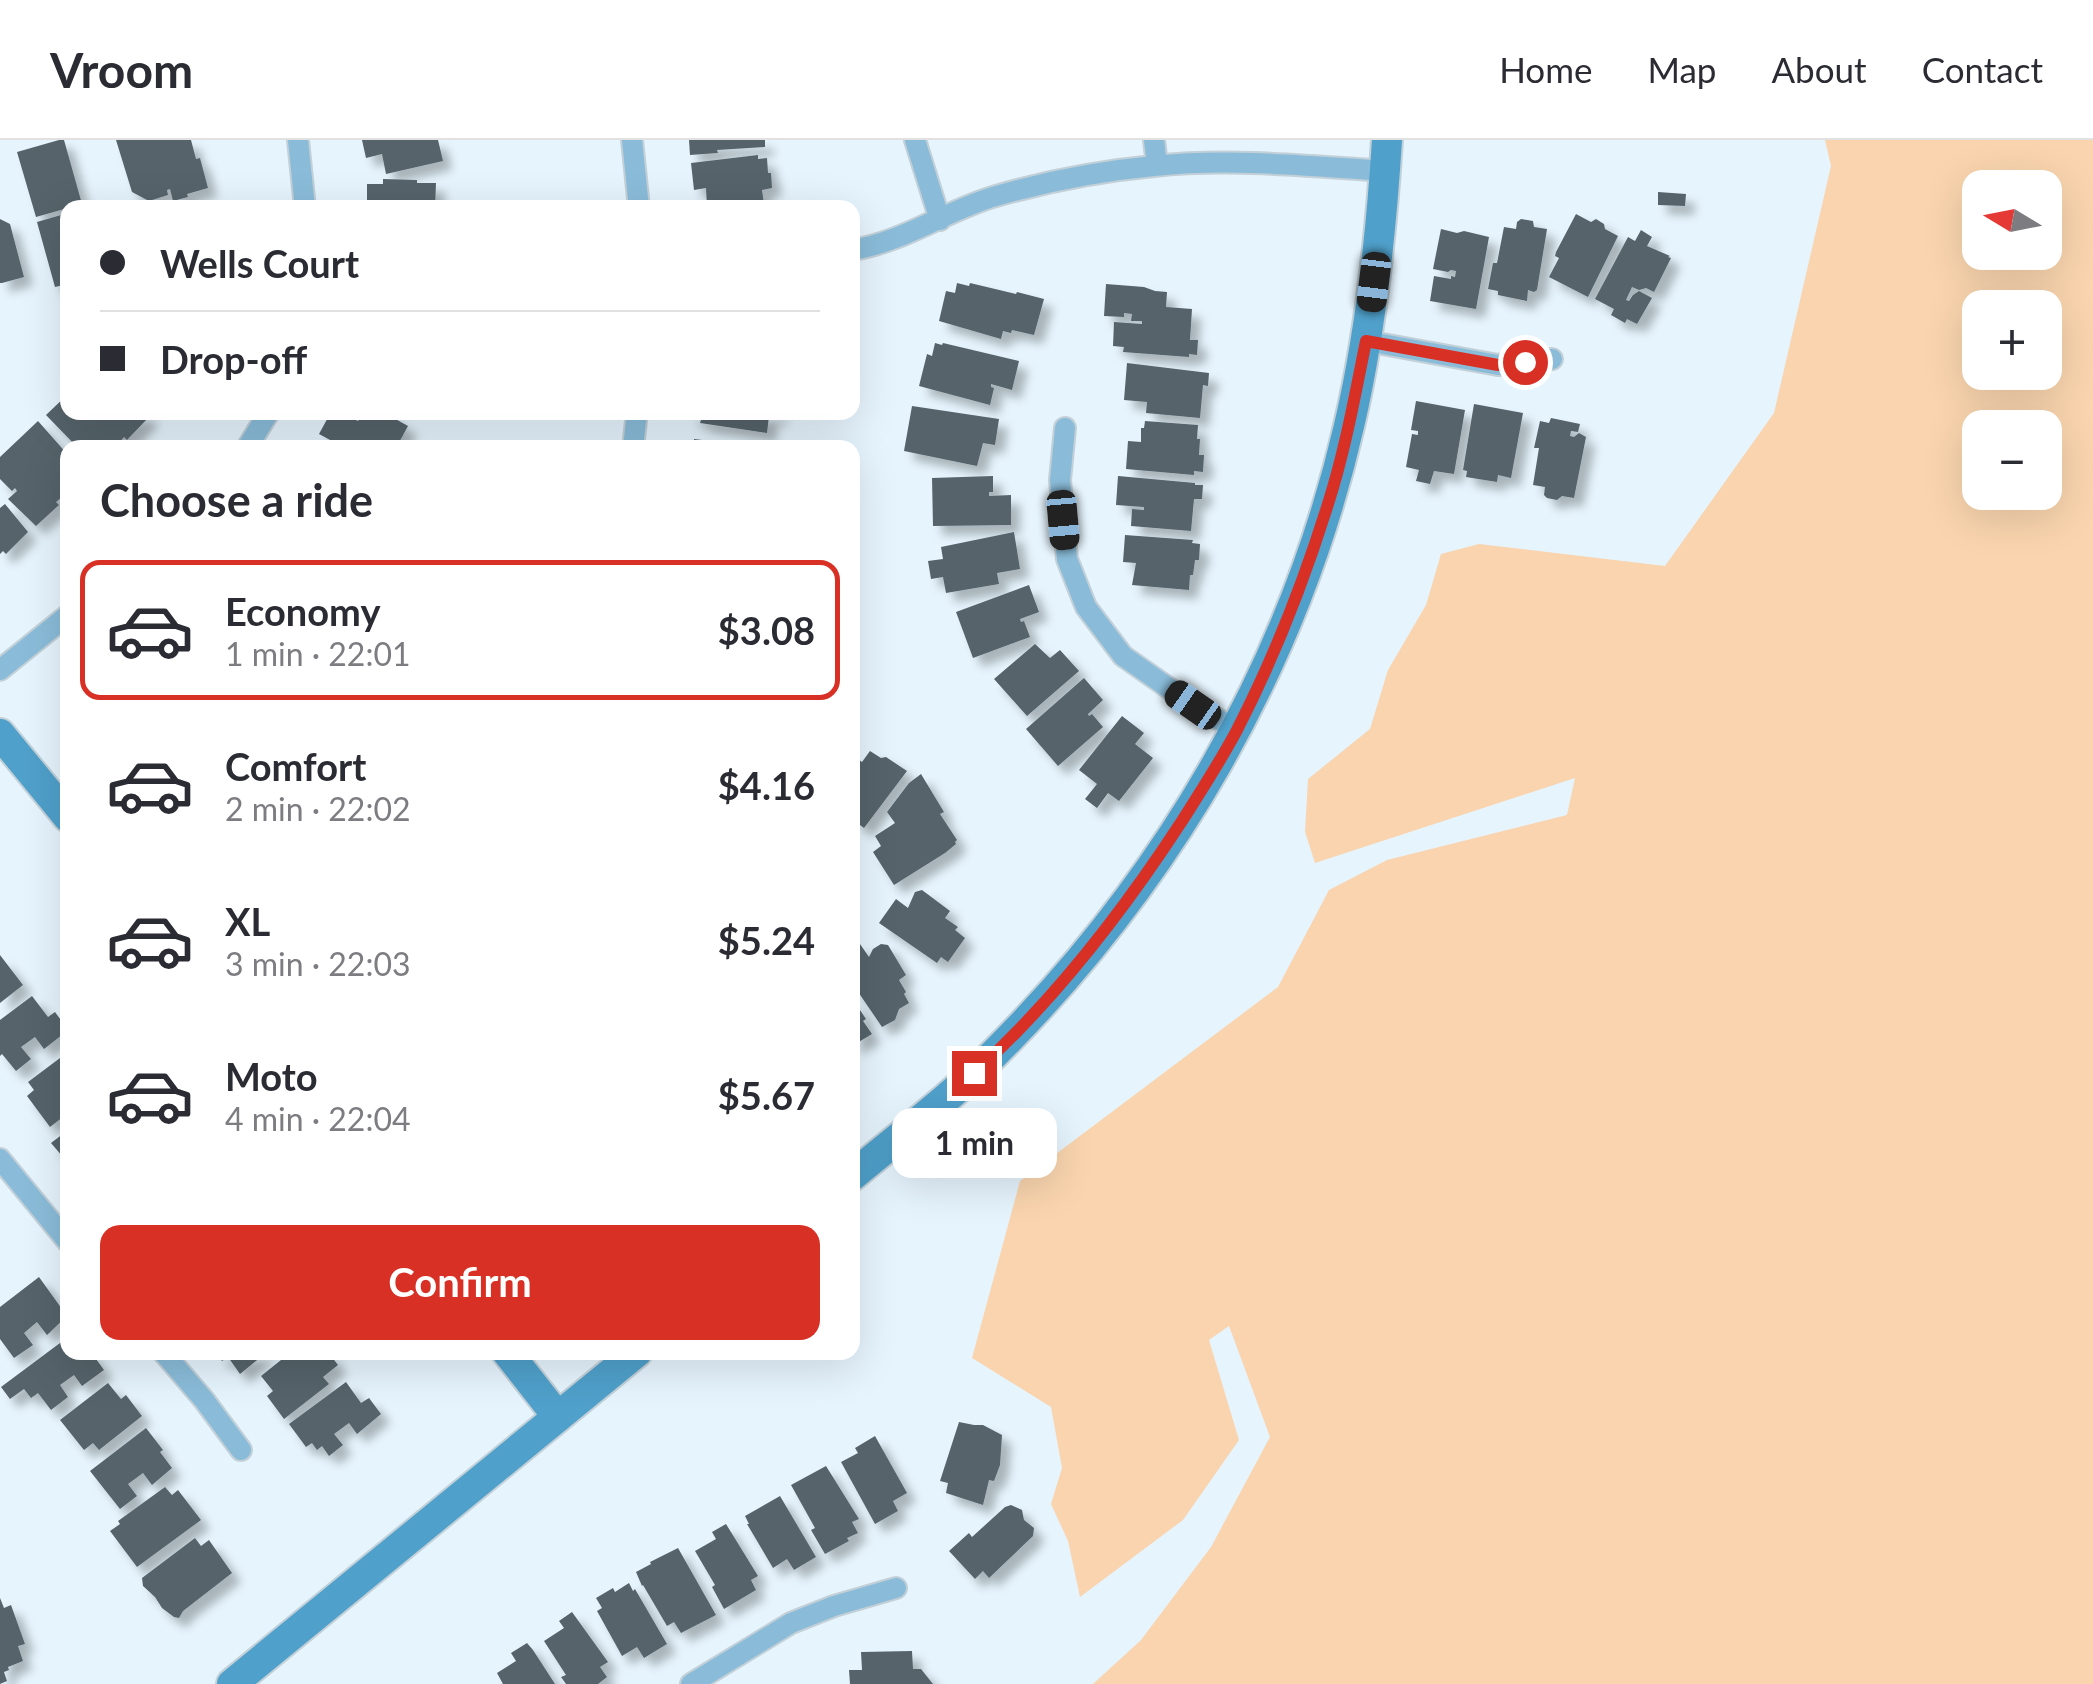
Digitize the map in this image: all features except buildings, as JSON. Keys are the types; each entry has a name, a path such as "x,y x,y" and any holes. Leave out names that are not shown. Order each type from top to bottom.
{"main road":[{"path":"860,1164 932,1111 994,1054 1104,933 1153,866 1237,730 1303,580 1349,426 1366,341 1387,140"},
{"path":"0,734 60,806"},
{"path":"513,1360 558,1417"},
{"path":"232,1684 627,1360"}],"street":[{"path":"298,140 304,200"},
{"path":"632,140 638,200"},
{"path":"915,140 940,220"},
{"path":"1154,140 1157,165"},
{"path":"860,249 876,246 991,197 1070,177 1157,165 1255,163 1385,172"},
{"path":"1366,341 1498,365 1552,359"},
{"path":"1065,428 1060,480 1066,559 1086,607 1123,656 1237,730"},
{"path":"0,670 60,622"},
{"path":"0,1159 60,1232"},
{"path":"170,1360 241,1450"},
{"path":"691,1684 791,1623 896,1588"}],"shaded area":[{"path":"1825,140 2093,140 2093,1684 1093,1684 1141,1640 1211,1547 1270,1437 1229,1326 1209,1340 1239,1440 1183,1520 1080,1597 1068,1541 1051,1504 1062,1468 1051,1407 972,1358 1020,1181 1278,987 1329,890 1387,860 1567,815 1575,778 1315,863 1305,832 1308,779 1370,729 1388,670 1426,605 1441,554 1479,544 1665,566 1774,413 1831,166"}],"route":[{"path":"974,1073 1104,933 1222,759 1248,709 1303,580 1330,500 1366,341 1498,365 1525,362"}]}
